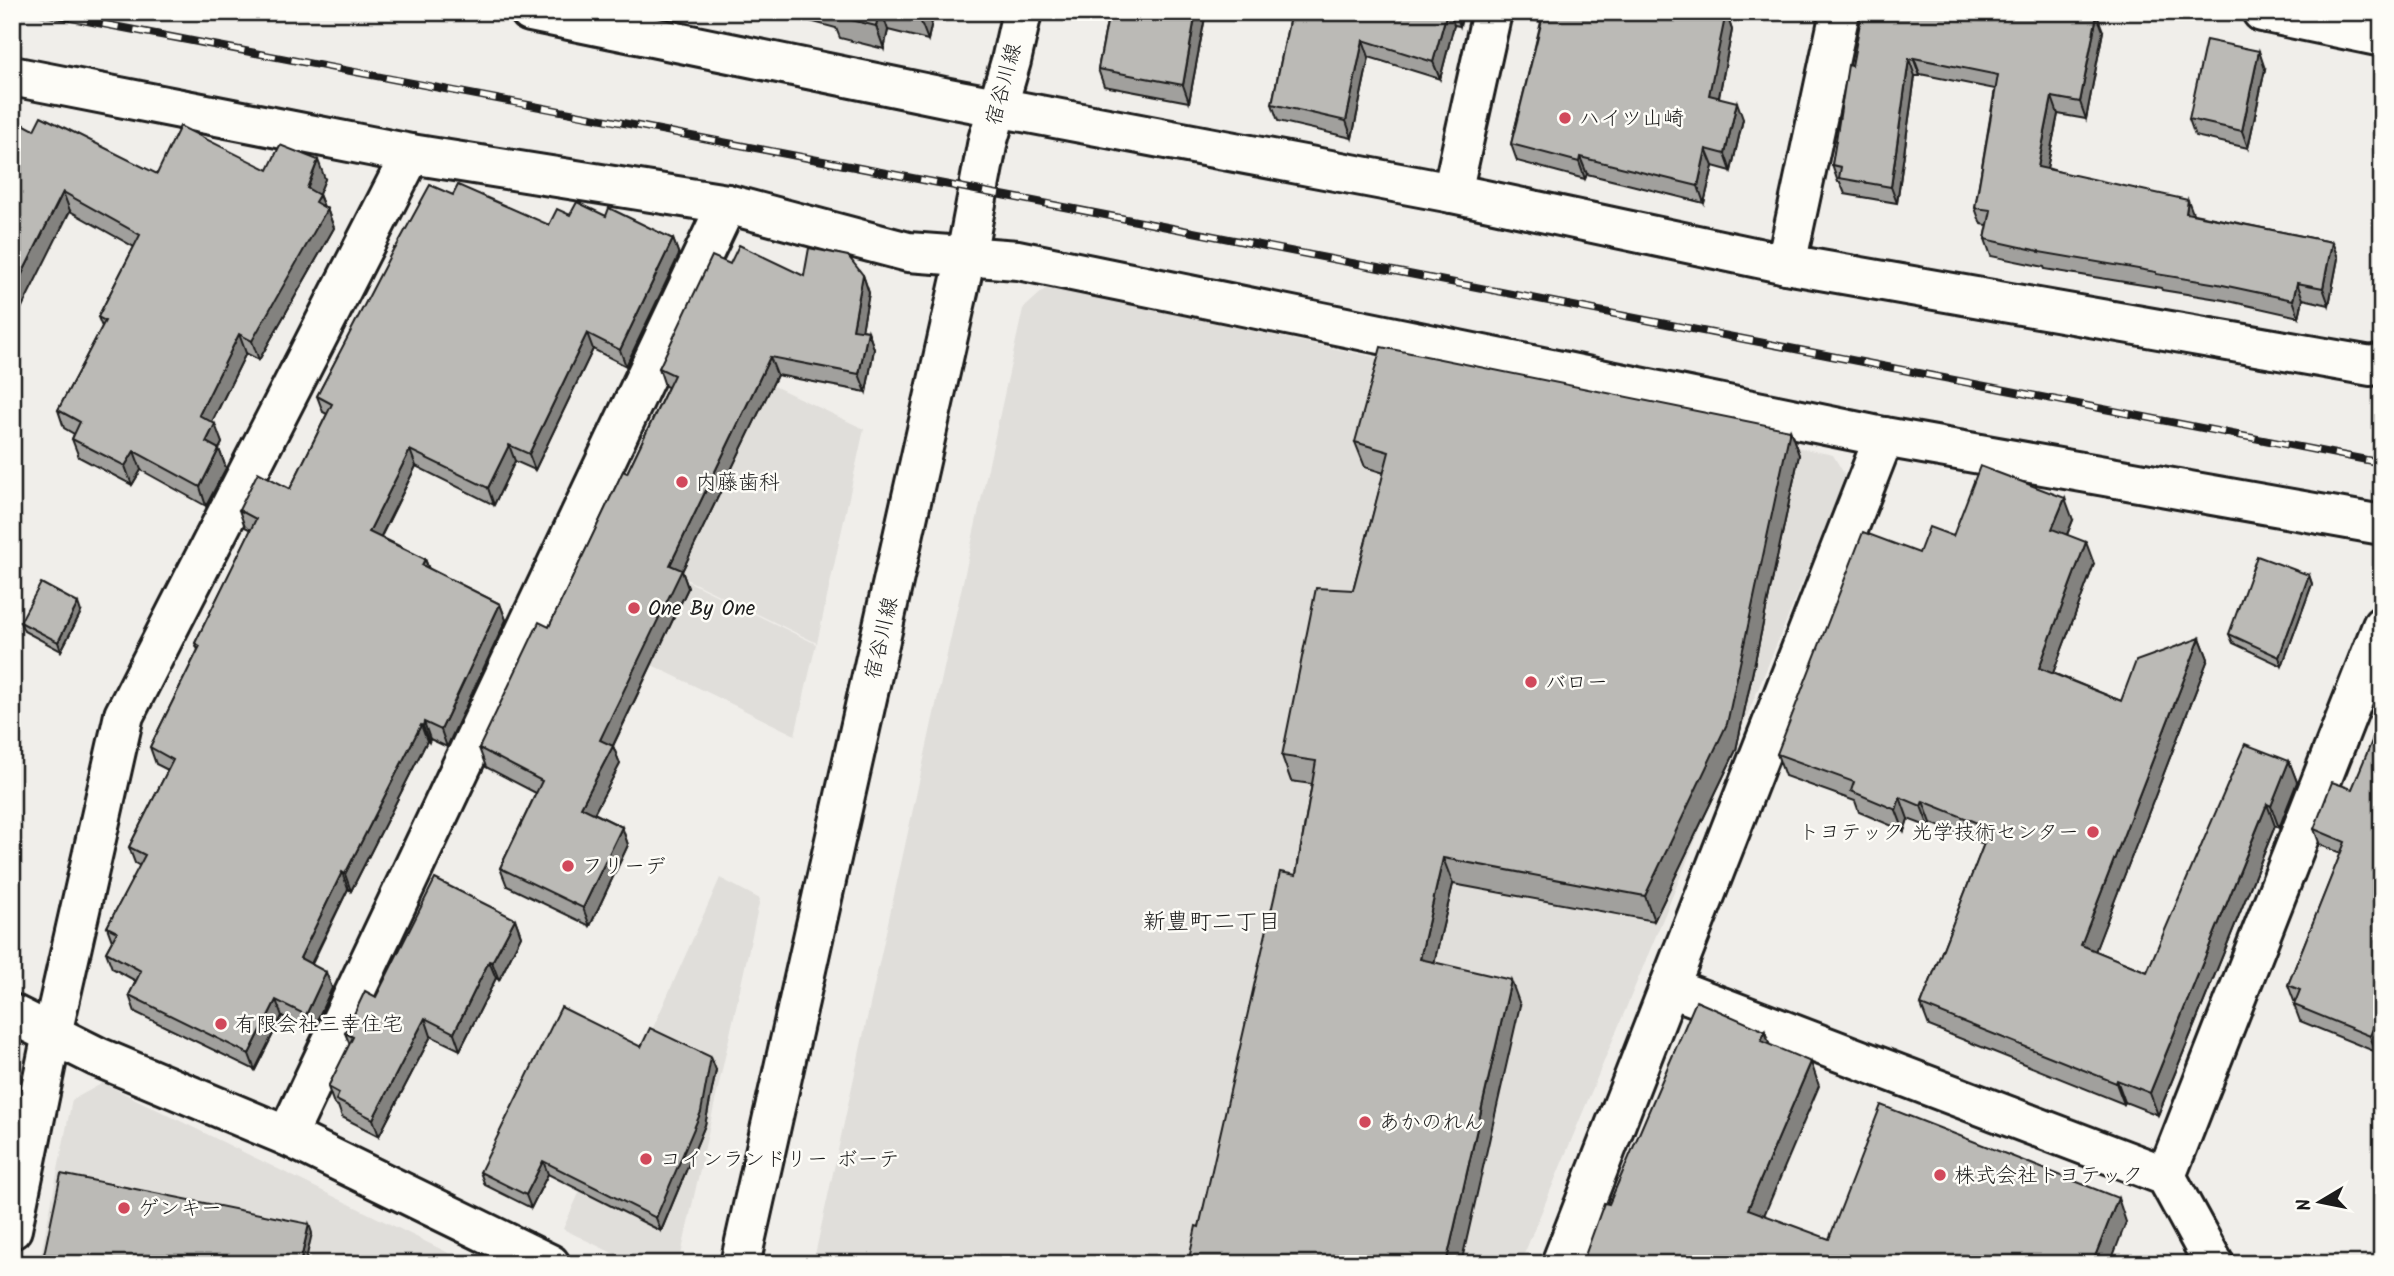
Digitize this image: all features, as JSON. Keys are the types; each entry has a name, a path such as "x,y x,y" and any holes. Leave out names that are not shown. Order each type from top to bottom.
{"street":[{"path":"530,12 998,107 1452,193 1787,264 2371,366 2382,363"},
{"name":"宿谷川線","path":"740,1264 966,256 977,190 1022,12"},
{"path":"1452,193 1492,12"},
{"path":"1787,264 1840,12"},
{"path":"2278,14 2382,37"},
{"path":"12,76 411,154 727,204 908,252 1031,263 1884,437 2382,525"},
{"path":"12,1229 52,1034 124,715 411,154"},
{"path":"287,1136 727,204"},
{"path":"1561,1264 1884,437"},
{"path":"2166,1176 2382,626"},
{"path":"1669,987 2166,1176 2214,1264"},
{"path":"12,1014 98,1056 287,1136 550,1264"}],"shaded area":[{"path":"1047,287 1833,455 1846,477 1520,1264 813,1264 1023,309"},
{"path":"692,347 864,429 817,643 602,538"},
{"path":"601,539 816,644 795,735 562,621"},
{"path":"720,878 760,899 679,1264 635,1264 563,1229"},
{"path":"103,1083 471,1264 39,1264 72,1100"}],"building":[{"path":"832,12 879,12 876,26 831,15"},
{"path":"902,12 920,12 919,17"},
{"path":"1109,12 1196,12 1183,85 1098,69"},
{"path":"1291,12 1447,12 1433,62 1363,40 1346,121 1272,104"},
{"path":"1544,12 1726,13 1709,95 1737,102 1725,154 1706,149 1698,186 1580,157 1579,162 1511,144"},
{"path":"1862,12 2086,12 2097,15 2080,102 2052,97 2038,167 2188,200 2186,213 2332,242 2323,288 2297,283 2293,300 2039,252 1985,239 1991,210 1975,208 1998,75 1909,59 1891,187 1839,178 1841,167 1832,165 1848,65 1852,66"},
{"path":"2206,40 2259,51 2242,131 2189,119"},
{"path":"41,116 157,174 180,126 268,170 280,145 318,160 307,188 319,195 315,202 327,209 252,341 239,334 199,415 215,424 206,442 219,449 200,487 134,451 125,466 72,439 80,422 58,410 105,321 98,317 140,235 63,192 12,294 12,118 34,130"},
{"path":"430,185 453,195 458,185 549,225 557,209 570,215 577,202 606,216 609,208 673,239 620,350 587,333 529,454 509,445 488,488 410,450 369,532 425,559 422,565 500,604 441,730 424,722 423,726 421,725 345,874 342,872 300,958 326,972 306,1015 276,1000 249,1054 129,995 141,971 106,952 117,932 107,927 145,855 129,847 173,760 150,747 200,646 195,643 256,519 239,510 258,472 290,489 332,404 317,396"},
{"path":"739,245 804,276 809,248 848,256 863,275 853,329 868,331 859,374 770,357 670,565 682,570 600,740 613,746 581,807 622,827 583,908 500,868 542,781 479,748 539,622 549,627 623,471 627,473 674,375 659,368 712,256 730,264"},
{"name":"バロー","path":"1381,347 1790,430 1727,724 1645,896 1443,858 1420,959 1511,980 1446,1264 1188,1264 1196,1226 1199,1227 1280,872 1296,875 1316,761 1282,756 1316,588 1353,590 1389,452 1355,442"},
{"path":"1980,466 2065,498 2052,529 2086,542 2039,668 2121,701 2136,661 2200,638 2081,945 2147,972 2245,744 2289,761 2271,806 2267,804 2150,1093 2117,1080 2116,1083 1921,1005 1990,828 1923,801 1921,806 1900,797 1896,810 1851,791 1854,782 1777,754 1863,532 1919,553 1929,527 1953,536"},
{"path":"2257,556 2309,575 2279,657 2229,634"},
{"path":"41,583 78,603 58,642 20,622"},
{"path":"2382,717 2382,1007 2370,1036 2294,1005 2300,990 2288,985 2345,842 2314,829 2332,782 2352,789"},
{"path":"435,879 515,919 492,962 489,961 454,1033 425,1018 373,1119 336,1100 339,1093 328,1087 353,1037 345,1033 365,991 376,997"},
{"path":"1696,1001 1765,1031 1761,1041 1811,1062 1748,1209 1829,1239 1881,1105 2118,1198 2092,1264 1582,1264 1604,1203 1609,1204"},
{"path":"561,1007 641,1047 650,1028 711,1057 701,1112 656,1218 543,1161 526,1195 480,1172"},
{"name":"ゲンキー","path":"61,1174 309,1224 300,1264 42,1264"}],"railway":[{"path":"40,12 1028,200 2382,463"}],"place":[{"name":"ハイツ山崎","path":"1565,118"},
{"name":"内藤歯科","path":"682,482"},
{"name":"One By One","path":"634,608"},
{"name":"バロー","path":"1531,682"},
{"name":"トヨテック 光学技術センター","path":"2093,832"},
{"name":"フリーデ","path":"568,866"},
{"name":"有限会社三幸住宅","path":"221,1024"},
{"name":"あかのれん","path":"1365,1122"},
{"name":"コインランドリー ボーテ","path":"646,1159"},
{"name":"株式会社トヨテック","path":"1940,1175"},
{"name":"ゲンキー","path":"124,1208"}],"district":[{"name":"新豊町二丁目","path":"1212,921"}]}
